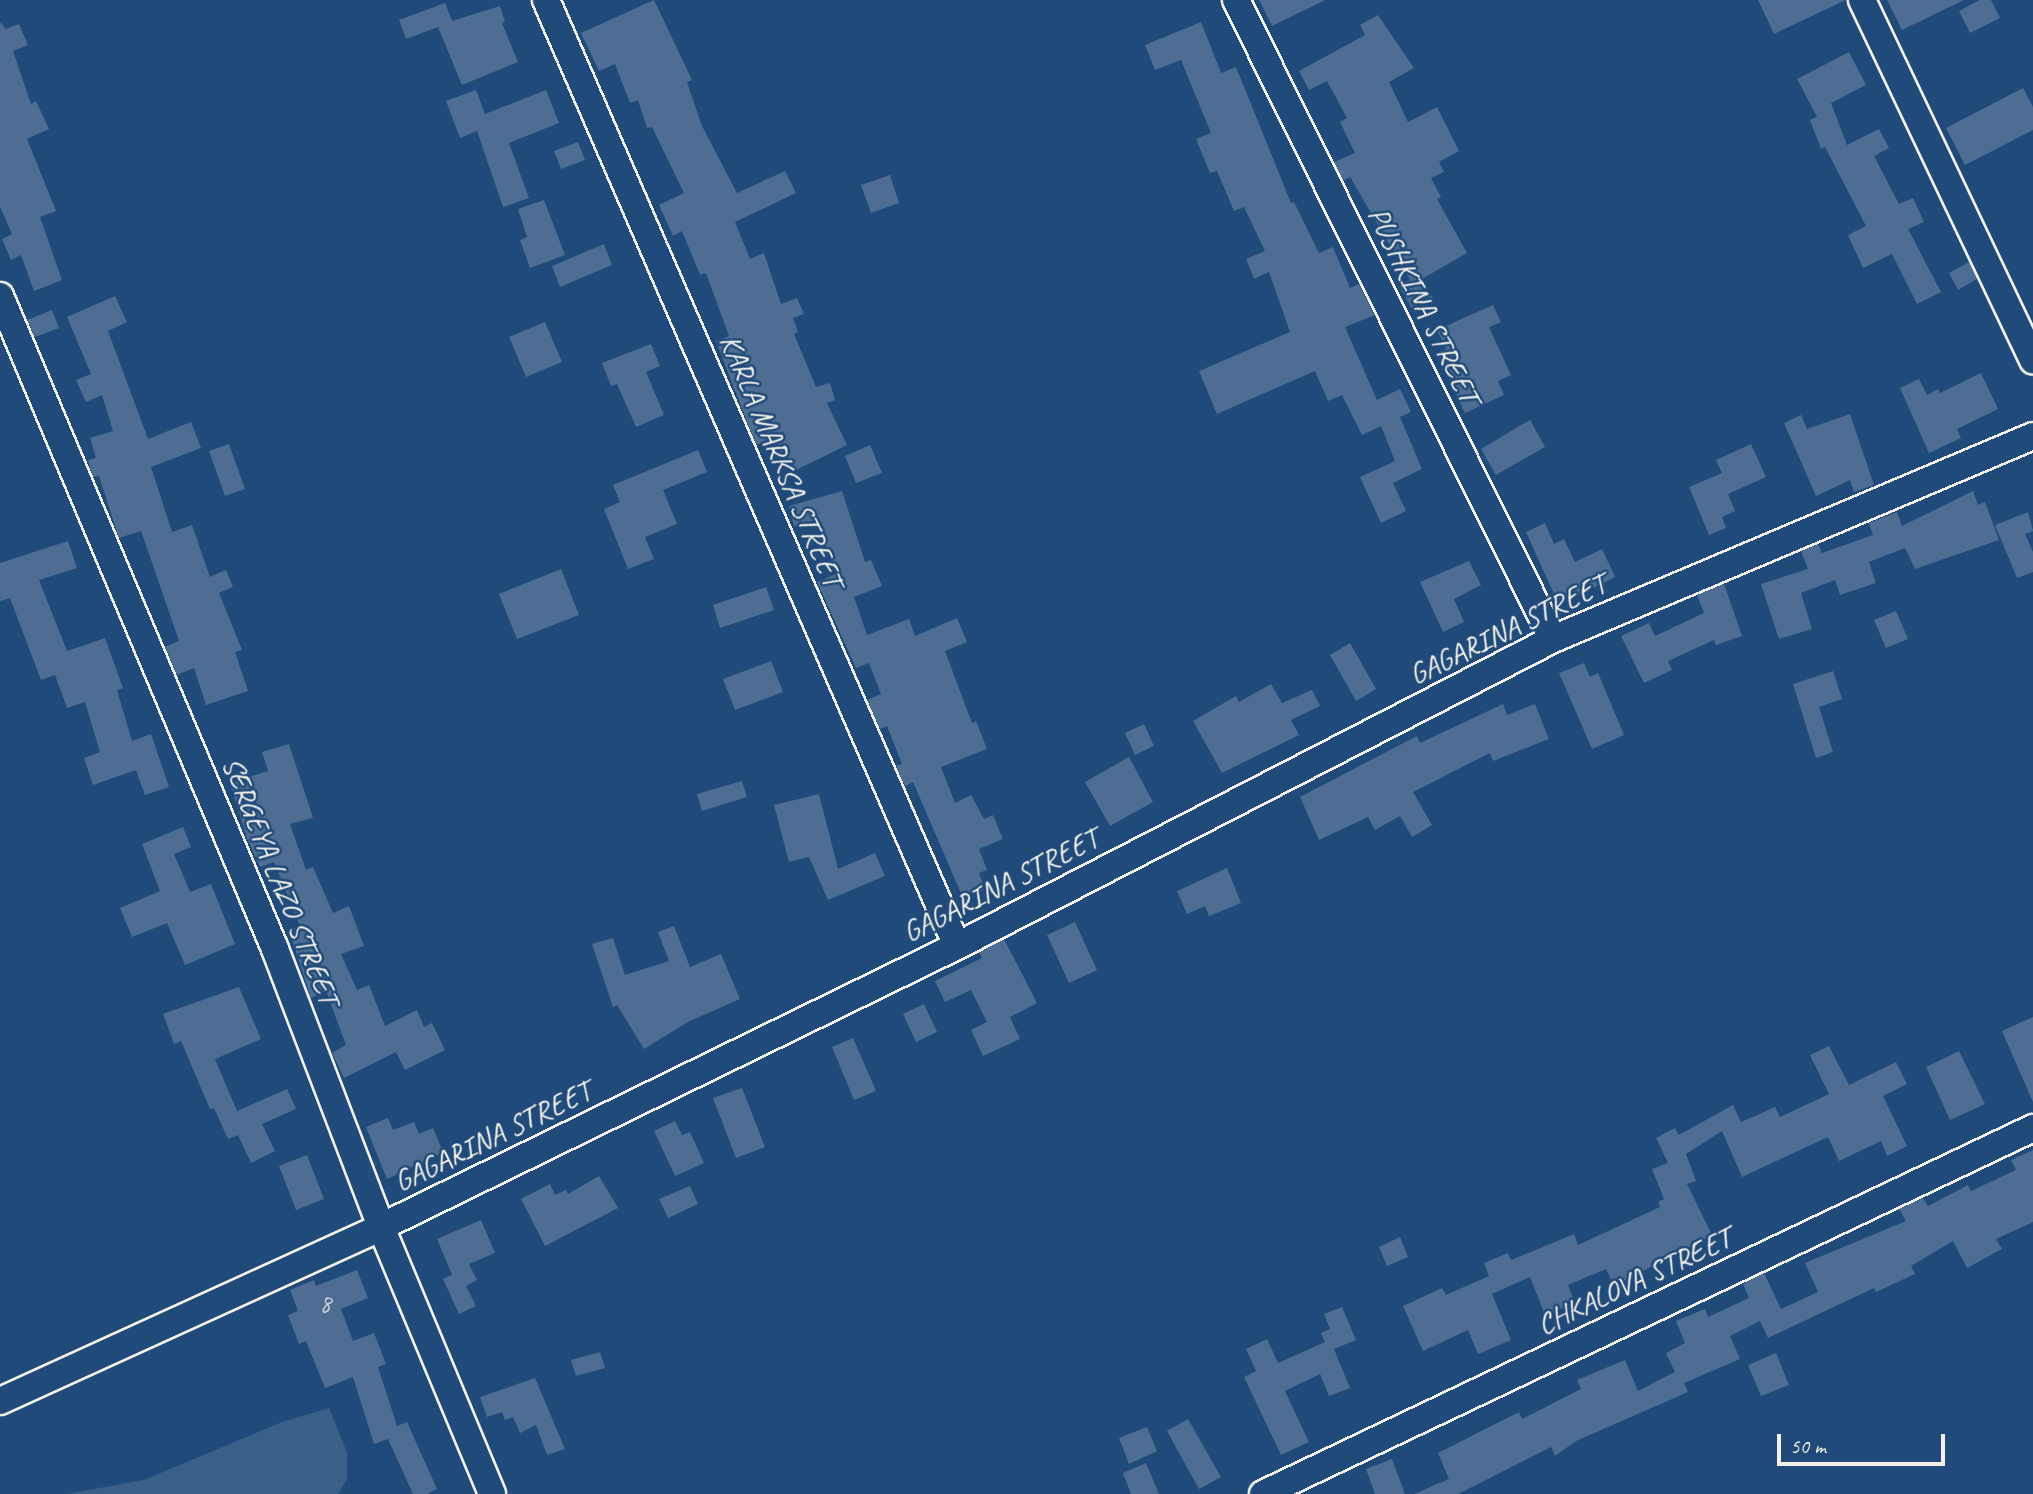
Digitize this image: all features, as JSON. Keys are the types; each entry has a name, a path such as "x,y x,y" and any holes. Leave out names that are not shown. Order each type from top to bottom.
{"street":[{"name":"KARLA MARKSA STREET","path":"546,0 957,946"},
{"name":"PUSHKINA STREET","path":"1236,0 1553,639"},
{"path":"1862,0 2033,360"},
{"name":"SERGEYA LAZO STREET","path":"0,296 275,949 381,1227 492,1494"},
{"name":"GAGARINA STREET","path":"0,1401 381,1227 957,946 1553,639 2033,436"},
{"name":"CHKALOVA STREET","path":"1263,1494 2033,1128"}],"shaded area":[{"path":"329,1408 347,1452 347,1479 338,1494 66,1494 144,1480 282,1422"}],"building":[{"path":"654,0 692,80 687,82 702,126 737,193 785,171 796,193 735,222 750,259 764,253 781,304 797,298 804,314 793,318 798,332 794,334 816,387 830,383 835,400 827,403 847,445 790,473 773,438 756,445 716,341 729,336 706,273 700,275 682,231 673,236 659,205 684,193 652,127 647,128 638,100 630,103 615,64 599,71 581,33"},
{"path":"1259,0 1325,0 1272,26"},
{"path":"1758,0 1846,0 1774,34"},
{"path":"1887,0 1964,0 1902,30"},
{"path":"1980,0 1991,0 2000,18 1970,33 1959,11"},
{"path":"445,3 452,21 500,6 505,22 502,23 518,62 462,85 438,27 406,39 399,20"},
{"path":"1378,15 1414,68 1389,82 1408,122 1437,107 1459,151 1439,162 1444,172 1431,178 1441,197 1437,199 1467,253 1422,279 1434,301 1414,312 1399,286 1410,280 1350,177 1343,181 1334,162 1355,153 1340,122 1347,118 1327,81 1309,90 1299,71 1365,35 1360,25"},
{"path":"0,22 6,29 19,24 28,45 13,51 31,104 36,101 49,129 27,139 56,211 40,217 62,280 34,291 21,255 11,260 2,239 12,234 0,207"},
{"path":"1201,22 1221,73 1236,67 1291,203 1294,202 1319,253 1333,247 1350,288 1359,284 1375,315 1345,327 1377,400 1400,389 1411,412 1400,417 1422,469 1393,483 1406,511 1381,523 1360,477 1395,461 1381,426 1362,435 1342,395 1328,401 1315,371 1217,414 1199,371 1290,332 1269,272 1254,279 1246,259 1265,251 1244,207 1234,211 1217,171 1210,173 1196,139 1211,133 1181,60 1155,70 1145,45"},
{"path":"1849,52 1866,85 1831,103 1847,145 1879,129 1889,148 1874,156 1899,204 1913,198 1924,222 1908,229 1941,292 1917,304 1892,254 1863,268 1848,235 1866,226 1825,147 1821,149 1810,120 1817,117 1797,79"},
{"path":"2023,88 2033,107 2033,130 1965,165 1946,128"},
{"path":"476,90 485,114 546,90 559,123 509,143 529,198 503,207 477,131 460,138 446,101"},
{"path":"578,142 585,160 561,169 554,151"},
{"path":"890,175 899,203 871,213 861,185"},
{"path":"544,200 565,255 530,268 520,240 527,237 518,209"},
{"path":"604,244 612,265 560,287 552,266"},
{"path":"1969,262 1977,279 1958,290 1949,273"},
{"path":"115,296 127,322 108,331 148,439 191,422 201,448 151,467 172,532 192,525 210,577 226,570 233,587 219,593 242,650 235,652 248,691 206,705 194,668 177,675 165,647 179,641 141,531 119,538 99,476 93,477 88,460 96,458 90,438 113,431 102,395 86,402 76,380 91,374 67,317"},
{"path":"1493,305 1501,322 1489,327 1511,375 1498,381 1504,395 1465,413 1437,353 1446,349 1437,330"},
{"path":"52,310 59,328 35,337 27,320"},
{"path":"545,322 562,362 526,377 509,337"},
{"path":"651,344 660,366 646,372 664,415 636,427 617,384 611,386 602,363"},
{"path":"1981,373 1998,409 1957,429 1961,438 1929,453 1900,388 1919,379 1927,395 1938,389 1940,393"},
{"path":"1850,414 1874,485 1854,492 1850,480 1816,496 1784,423 1801,415 1807,429"},
{"path":"1530,420 1545,447 1496,475 1481,449"},
{"path":"229,444 245,489 225,496 209,451"},
{"path":"1751,444 1766,477 1728,494 1735,511 1722,517 1726,528 1709,535 1689,487 1722,473 1716,460"},
{"path":"870,445 882,473 856,483 845,456"},
{"path":"698,450 707,472 663,490 677,524 645,537 654,559 628,569 604,509 620,502 613,485"},
{"path":"842,491 865,562 871,560 882,586 854,597 867,635 909,619 915,636 957,618 967,642 945,651 972,723 976,721 987,749 941,767 955,803 971,795 984,819 993,815 1003,839 979,849 987,870 979,873 985,889 963,898 913,782 905,786 896,766 902,764 887,726 880,729 867,700 881,694 869,663 856,668 817,582 836,574 816,520 794,526 789,506"},
{"path":"1973,491 1978,505 1985,502 1999,540 1915,569 1905,548 1869,562 1876,583 1840,595 1835,580 1801,593 1812,629 1779,639 1761,584 1808,569 1801,551 1818,544 1822,553 1873,535 1869,523 1897,512 1902,526"},
{"path":"2028,512 2033,531 2025,534 2033,552 2033,572 2017,578 1995,525"},
{"path":"1545,523 1554,544 1564,539 1575,562 1602,549 1615,577 1559,605 1526,532"},
{"path":"68,541 77,568 39,580 67,651 105,638 123,688 117,690 132,741 151,734 169,787 145,795 136,770 93,785 84,758 100,752 85,702 67,708 55,675 41,680 10,598 0,601 0,563"},
{"path":"1469,561 1481,585 1454,599 1464,622 1443,632 1420,582"},
{"path":"561,569 579,615 517,639 499,594"},
{"path":"1724,584 1742,636 1716,645 1714,640 1668,661 1672,670 1644,683 1621,636 1649,623 1655,636 1704,613 1697,595"},
{"path":"766,587 774,610 720,628 713,605"},
{"path":"1896,611 1908,639 1886,648 1874,620"},
{"path":"1350,643 1376,689 1356,701 1330,655"},
{"path":"771,661 783,692 735,710 723,679"},
{"path":"1584,663 1590,677 1598,673 1624,735 1592,749 1559,673"},
{"path":"1833,671 1842,699 1819,707 1833,752 1816,758 1793,684"},
{"path":"1271,684 1282,703 1312,690 1320,706 1291,720 1299,735 1222,773 1193,721 1236,696 1239,702"},
{"path":"1503,704 1507,715 1535,704 1549,739 1493,761 1490,753 1413,792 1432,825 1412,837 1400,816 1375,830 1368,817 1319,840 1300,797 1417,736 1420,743"},
{"path":"1144,724 1154,746 1135,755 1125,733"},
{"path":"289,744 313,818 290,824 306,870 313,867 333,913 349,906 364,946 341,954 357,990 369,985 385,1026 417,1010 424,1027 432,1023 445,1050 405,1070 396,1052 344,1078 332,1053 346,1045 326,991 311,998 289,930 300,926 274,862 260,867 247,838 230,783 268,771 262,752"},
{"path":"1129,757 1153,802 1110,826 1085,782"},
{"path":"742,781 747,797 702,811 697,794"},
{"path":"819,794 838,869 875,853 885,876 828,900 809,857 789,862 774,805"},
{"path":"183,827 191,847 174,854 190,892 211,884 235,944 185,965 167,923 132,937 120,908 160,891 142,844"},
{"path":"1227,868 1241,903 1209,916 1205,906 1187,914 1177,891"},
{"path":"1075,922 1097,970 1069,983 1047,935"},
{"path":"674,926 690,967 721,954 740,999 688,1022 644,1049 617,1005 613,1007 592,944 613,938 625,975 669,961 658,932"},
{"path":"1004,939 1037,1003 1010,1017 1020,1039 983,1056 971,1030 987,1022 971,990 945,1002 935,981 982,958 979,952"},
{"path":"239,987 261,1039 215,1059 237,1111 287,1089 296,1109 262,1124 275,1151 251,1163 238,1135 228,1139 214,1108 210,1109 181,1041 174,1044 163,1014"},
{"path":"924,1004 937,1032 916,1042 903,1014"},
{"path":"2033,1017 2033,1102 2002,1031"},
{"path":"853,1038 876,1091 854,1100 832,1047"},
{"path":"1829,1046 1849,1085 1896,1062 1907,1084 1883,1096 1907,1146 1887,1156 1881,1141 1839,1161 1828,1137 1742,1177 1722,1131 1686,1154 1696,1181 1687,1184 1712,1235 1614,1286 1606,1269 1568,1285 1575,1303 1545,1315 1530,1277 1492,1294 1511,1340 1478,1354 1468,1330 1423,1351 1403,1306 1442,1288 1446,1295 1489,1276 1484,1263 1508,1253 1511,1260 1574,1234 1578,1245 1660,1207 1658,1202 1664,1199 1652,1169 1668,1163 1656,1138 1675,1128 1679,1135 1733,1105 1741,1122 1775,1107 1780,1117 1829,1094 1810,1055"},
{"path":"1959,1051 1985,1104 1950,1120 1926,1067"},
{"path":"742,1088 765,1147 736,1158 713,1098"},
{"path":"388,1118 393,1130 414,1122 419,1134 433,1128 443,1152 387,1179 366,1127"},
{"path":"675,1121 682,1135 690,1132 704,1163 675,1176 654,1131"},
{"path":"2033,1150 2033,1222 1996,1239 2002,1249 1967,1268 1953,1241 1911,1266 1915,1274 1876,1292 1874,1288 1768,1338 1760,1321 1730,1336 1740,1359 1684,1383 1688,1392 1576,1441 1555,1456 1551,1447 1458,1494 1414,1494 1449,1479 1438,1453 1519,1412 1522,1419 1581,1389 1577,1380 1625,1360 1638,1391 1675,1372 1666,1353 1685,1343 1676,1321 1705,1309 1708,1317 1749,1298 1743,1284 1764,1273 1781,1309 1818,1292 1805,1263 1906,1221 1899,1209 1923,1198 1928,1206 1968,1185 1971,1191 2016,1170 2011,1160"},
{"path":"307,1155 324,1199 296,1210 279,1166"},
{"path":"599,1176 618,1208 545,1246 521,1199 550,1184 555,1195 566,1190 568,1194"},
{"path":"690,1186 698,1204 668,1218 659,1199"},
{"path":"481,1220 495,1253 469,1264 477,1280 466,1286 476,1306 459,1314 443,1279 452,1275 437,1239"},
{"path":"1400,1237 1408,1257 1387,1266 1379,1247"},
{"path":"357,1270 368,1298 341,1309 353,1341 374,1333 386,1364 378,1367 397,1426 407,1422 437,1489 427,1494 413,1494 388,1439 374,1444 353,1377 325,1388 306,1341 299,1344 288,1315 298,1311 290,1290 314,1280 316,1286"},
{"path":"1342,1307 1356,1340 1334,1349 1350,1388 1329,1396 1320,1374 1285,1391 1309,1442 1281,1455 1244,1377 1256,1371 1246,1349 1267,1339 1278,1363 1325,1342 1321,1333 1330,1329 1324,1314"},
{"path":"600,1352 605,1368 576,1376 571,1360"},
{"path":"1776,1353 1789,1385 1761,1396 1748,1365"},
{"path":"535,1378 565,1449 547,1455 536,1425 520,1433 513,1417 505,1420 502,1412 487,1417 480,1397"},
{"path":"1188,1419 1221,1477 1199,1489 1167,1431"},
{"path":"1147,1427 1157,1451 1129,1464 1119,1438"},
{"path":"1392,1459 1405,1494 1375,1494 1366,1469"},
{"path":"1146,1463 1159,1494 1131,1494 1123,1473"}]}
